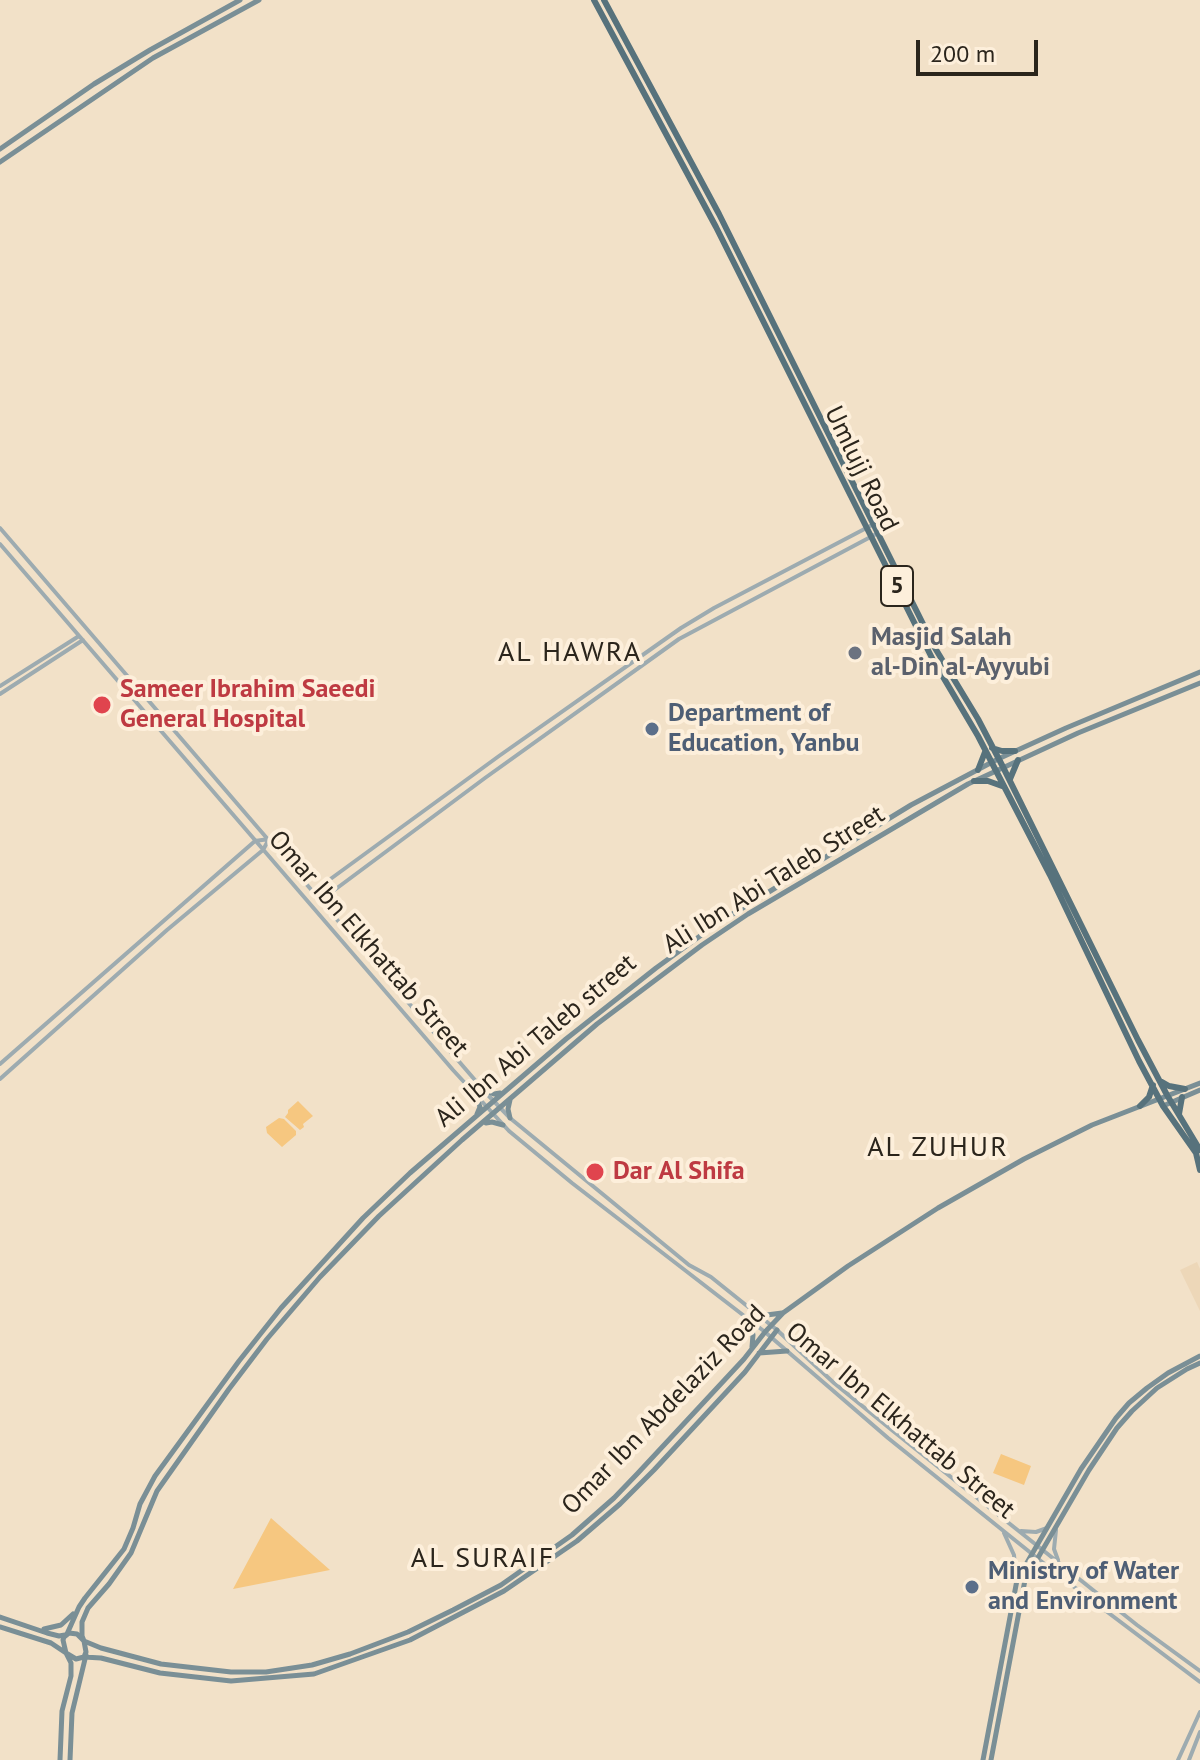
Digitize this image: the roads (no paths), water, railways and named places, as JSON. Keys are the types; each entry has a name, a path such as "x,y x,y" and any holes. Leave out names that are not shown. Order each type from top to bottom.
{"highway":[{"name":"Umlujj Road","path":"594,0 871,526"},
{"name":"Umlujj Road","path":"604,0 719,214 933,660 976,732 1003,767 1006,785"},
{"path":"601,12 609,8"},
{"name":"Umlujj Road","path":"988,750 991,763 1006,785 1139,1061 1156,1083 1196,1153 1200,1170"},
{"path":"978,770 988,750 1015,751"},
{"path":"974,781 1006,785 1018,760"},
{"path":"1140,1106 1156,1083 1185,1089"},
{"path":"1179,1114 1182,1097"},
{"name":"Umlujj Road","path":"1165,1100 1179,1114 1200,1150"}],"main road":[{"path":"0,149 94,84 240,0"},
{"path":"0,162 153,58 259,0"},
{"name":"Ali Ibn Abi Taleb street","path":"66,1634 79,1607 124,1549 140,1504 155,1476 250,1346 363,1218 493,1101 587,1022 718,923 911,805 1015,751 1200,672"},
{"name":"Ali Ibn Abi Taleb Street","path":"84,1641 82,1622 88,1608 131,1553 157,1491 216,1406 307,1291 379,1216 597,1024 721,932 974,781 1200,683"},
{"name":"Omar Ibn Abdelaziz Road","path":"1165,1100 1200,1083"},
{"path":"483,1090 494,1094 505,1092"},
{"name":"Omar Ibn Abdelaziz Road","path":"84,1641 161,1664 231,1672 266,1672 312,1665 408,1632 501,1585 572,1535 614,1498 683,1426 783,1313 848,1266 938,1208 1100,1121 1140,1106 1200,1090"},
{"path":"475,1117 480,1107 476,1096"},
{"path":"510,1118 508,1109 511,1099"},
{"path":"481,1124 492,1122 503,1125"},
{"path":"759,1316 783,1313"},
{"path":"750,1321 752,1347"},
{"name":"Omar Ibn Abdelaziz Road","path":"85,1656 160,1673 243,1681 314,1674 410,1640 504,1591 577,1541 654,1470 745,1372 777,1330"},
{"path":"758,1354 787,1351"},
{"path":"1052,1528 1081,1469 1116,1418 1129,1403 1168,1373 1200,1356"},
{"path":"983,1760 1017,1580 1117,1428 1157,1388 1200,1363"},
{"path":"991,1760 1021,1593 1035,1556"},
{"path":"34,1629 61,1625 79,1607"},
{"path":"0,1617 59,1636 77,1634 84,1641 85,1656 72,1713 70,1760"},
{"path":"0,1627 51,1643 76,1659 85,1656"},
{"path":"60,1760 62,1711 71,1668 63,1645 66,1634"}],"street":[{"path":"314,891 681,628 871,526"},
{"name":"Omar Ibn Elkhattab Street","path":"0,528 500,1109 530,1137 689,1265 711,1277 771,1325 834,1383 1018,1531 1200,1671"},
{"path":"321,900 679,639 875,534"},
{"name":"Omar Ibn Elkhattab Street","path":"0,544 503,1125 572,1183 765,1332 888,1438 1003,1531 1200,1682"},
{"path":"0,686 81,638"},
{"path":"0,694 81,638"},
{"path":"0,1064 255,841 269,839"},
{"path":"0,1079 167,930 263,850 269,839"},
{"path":"1018,1531 1031,1533 1052,1528 1054,1549 1062,1565"},
{"path":"1003,1531 1014,1555 1017,1580"},
{"path":"1025,1580 1038,1574 1057,1574"},
{"path":"1178,1760 1200,1712"},
{"path":"1189,1760 1200,1732"}],"place":[{"name":"Masjid Salah al-Din al-Ayyubi","path":"855,653"},
{"name":"Sameer Ibrahim Saeedi General Hospital","path":"102,705"},
{"name":"Department of Education, Yanbu","path":"652,729"},
{"name":"Dar Al Shifa","path":"595,1172"},
{"name":"Ministry of Water and Environment","path":"972,1587"}],"district":[{"name":"AL HAWRA","path":"570,653"},
{"name":"AL ZUHUR","path":"938,1148"},
{"name":"AL SURAIF","path":"483,1559"}]}
